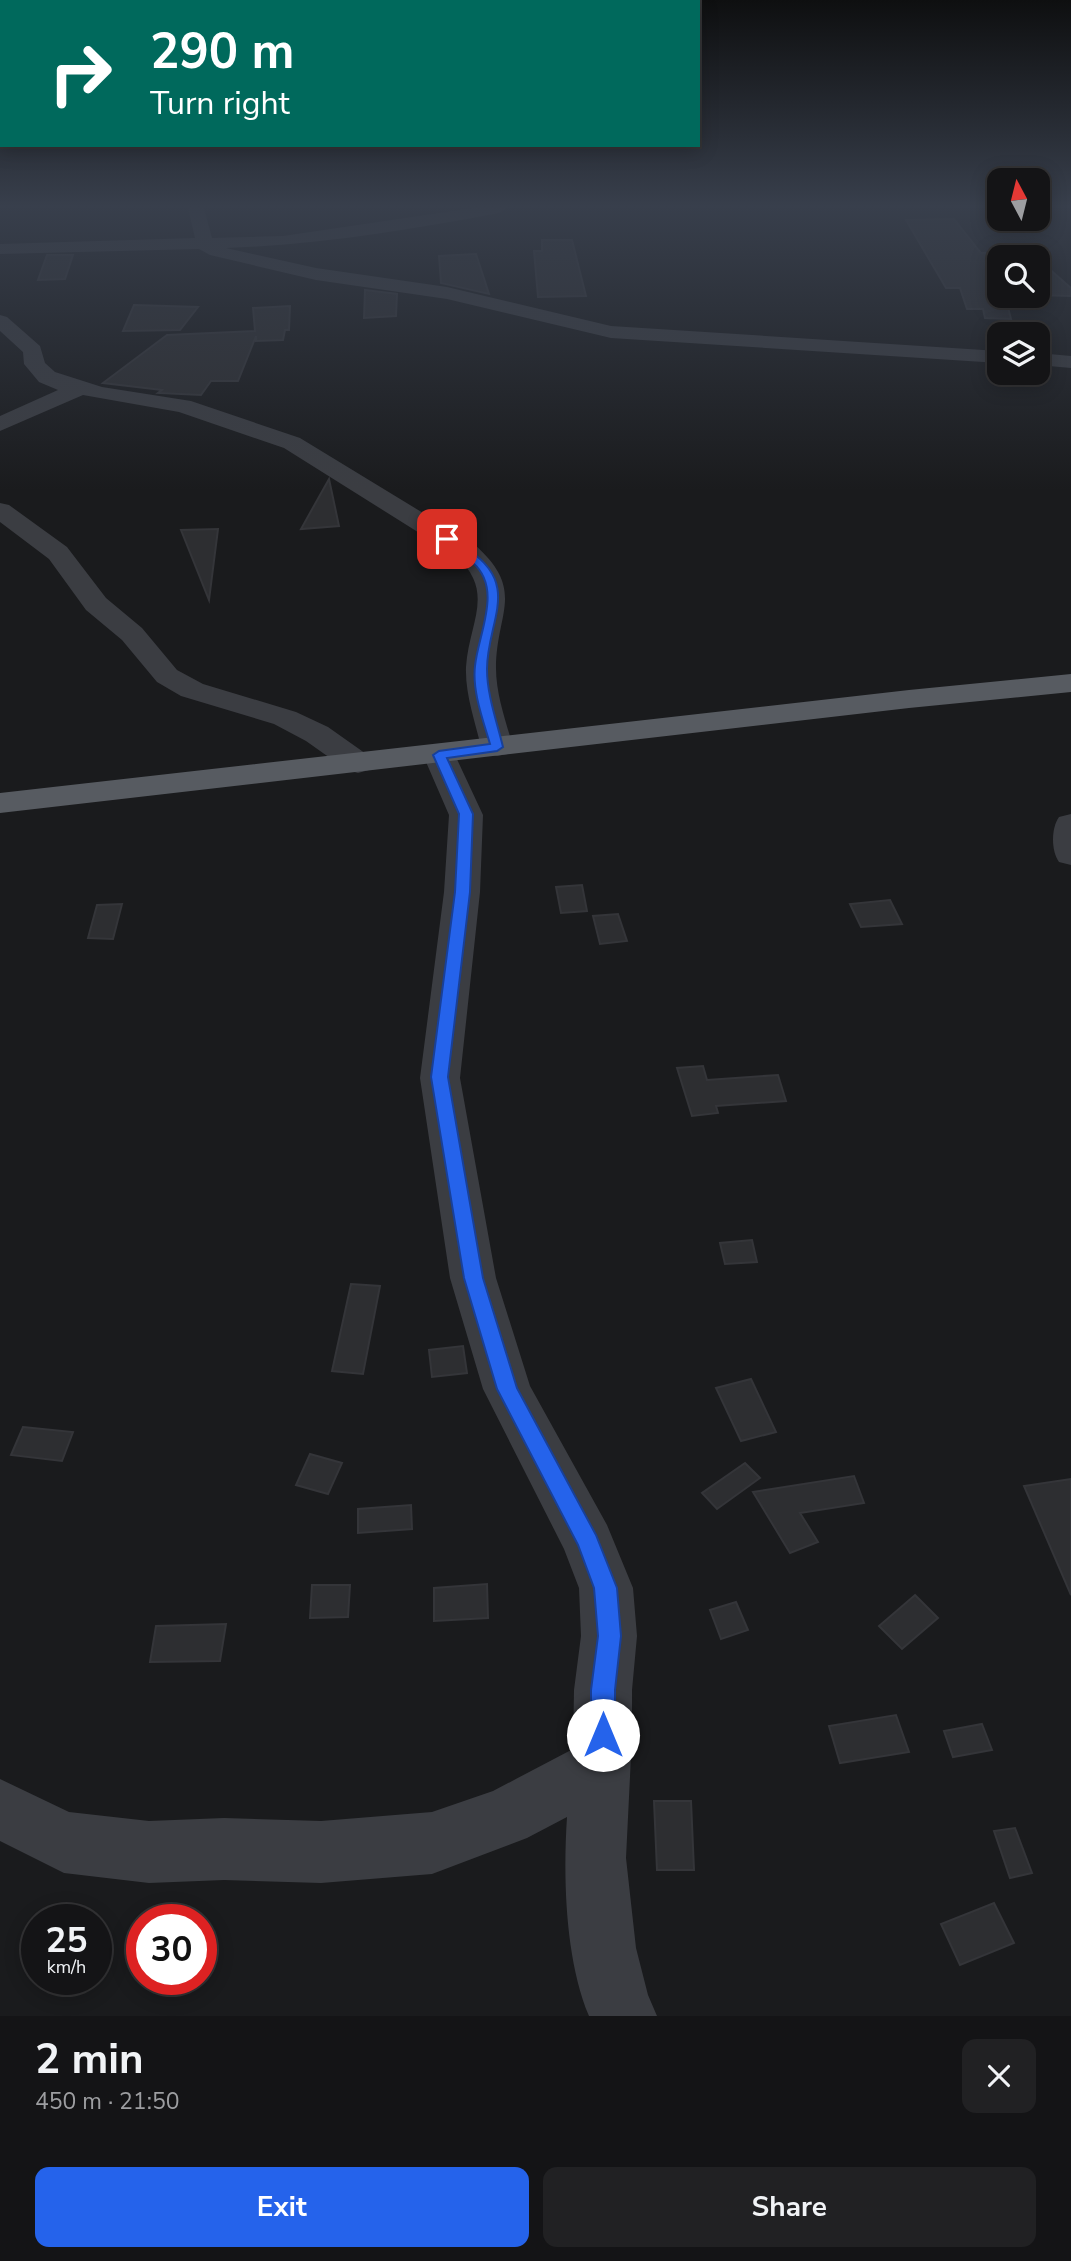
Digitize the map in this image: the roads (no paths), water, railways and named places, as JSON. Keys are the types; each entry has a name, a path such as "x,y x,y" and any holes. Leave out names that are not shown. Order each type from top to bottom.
{"main road":[{"path":"0,803 439,755 909,699 1071,683"}],"street":[{"path":"485,302 611,332 987,356"},
{"path":"0,321 33,350 39,371 62,384 98,393 183,406 292,443 473,556 486,573 494,594 481,667 484,698 497,747"},
{"path":"1050,360 1071,362"},
{"path":"0,424 82,387"},
{"path":"0,510 58,552 96,604 132,634 167,676 192,690 285,718 317,734 358,763"},
{"path":"439,755 466,814 462,892 440,1077 473,1278 507,1389 588,1542 606,1588 609,1636 603,1690 595,1858 604,1948 618,2008 624,2016"},
{"path":"1071,824 1071,855"},
{"path":"0,1809 64,1842 149,1852 224,1849 321,1852 432,1843 506,1816 601,1766"}]}
